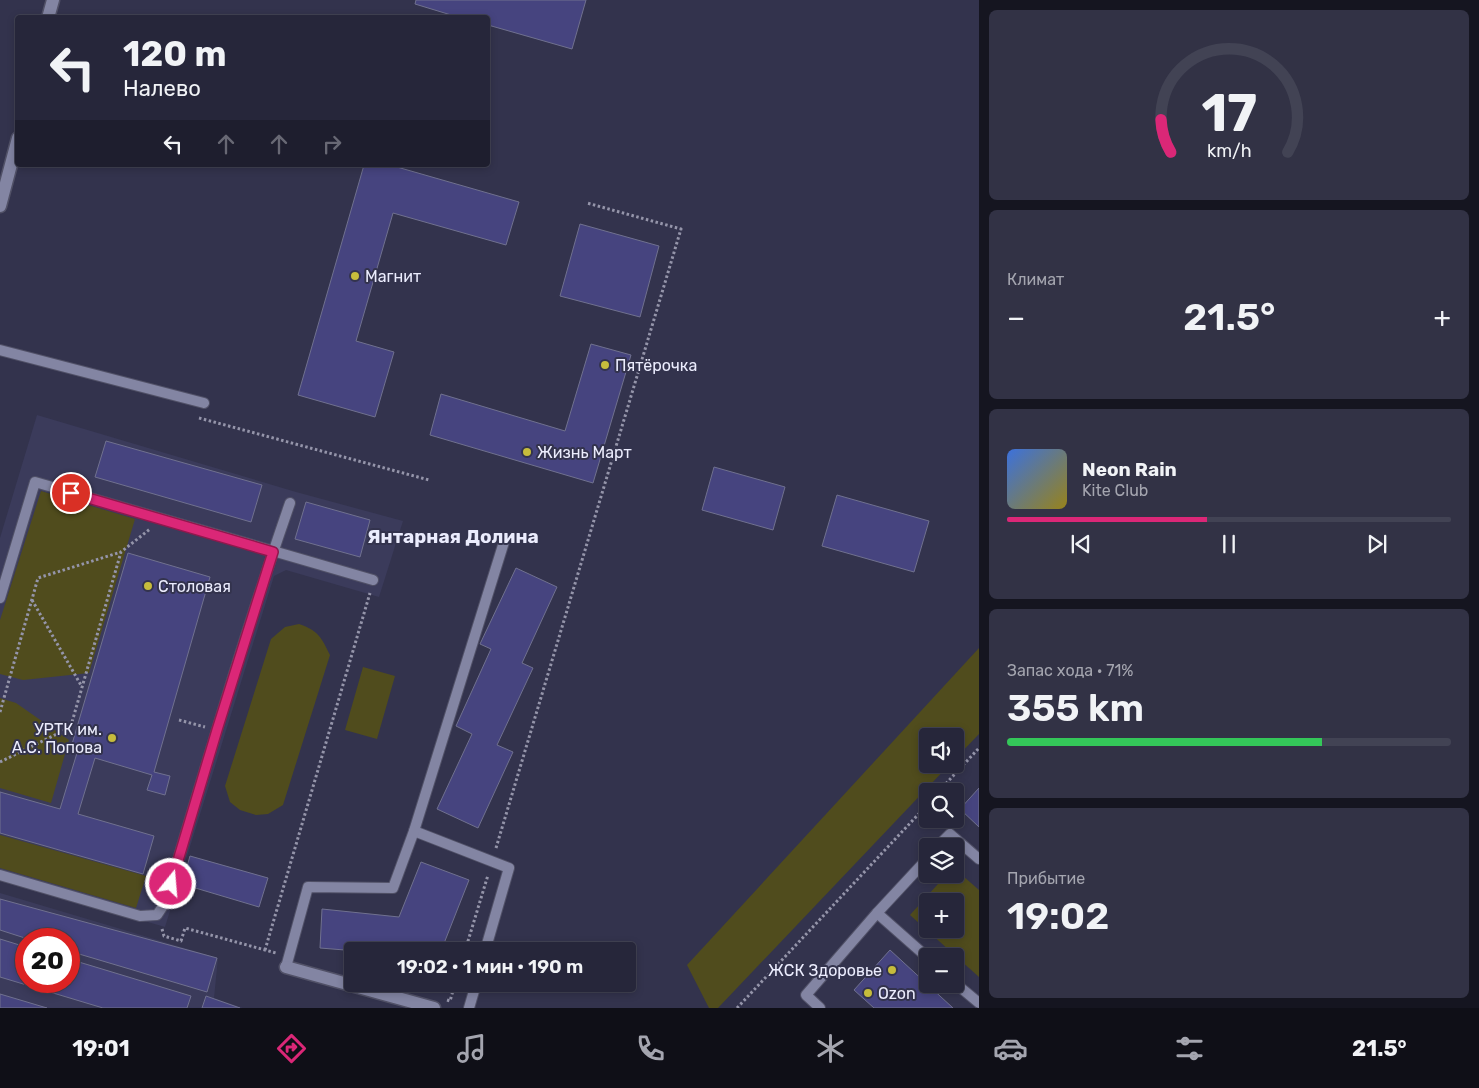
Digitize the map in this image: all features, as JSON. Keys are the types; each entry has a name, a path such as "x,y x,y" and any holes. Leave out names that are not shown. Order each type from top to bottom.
{"street":[{"path":"49,15 53,0"},
{"path":"0,206 15,149"},
{"path":"287,962 434,1008"}],"lane":[{"path":"0,350 204,403"},
{"path":"0,598 35,482 373,580"},
{"path":"0,875 140,916 157,915 165,903 217,730 290,502"},
{"path":"287,962 308,887 393,888 414,831 504,542"},
{"path":"414,831 509,868 488,942"},
{"path":"964,846 979,859"},
{"path":"820,1008 806,995 919,868"},
{"path":"877,913 919,950"},
{"path":"964,990 979,1003"},
{"path":"469,1008 474,992"}],"path":[{"path":"468,942 682,229 587,203"},
{"path":"192,417 429,480"},
{"path":"0,712 38,578 120,552 162,519"},
{"path":"0,762 62,731 70,730 120,552"},
{"path":"265,950 373,580"},
{"path":"32,600 82,687"},
{"path":"179,720 217,730"},
{"path":"946,783 979,748"},
{"path":"737,1008 919,814"},
{"path":"185,928 265,950 287,962"}],"shaded area":[{"name":"УРТК им. А.С. Попова","path":"37,415 296,492 403,521 379,597 286,570 274,576 165,927 0,879 0,538"},
{"path":"41,491 135,519 89,673 23,680 0,674 0,620"},
{"path":"299,624 319,635 330,655 283,805 268,814 256,815 240,810 230,802 225,786 271,639 285,627"},
{"path":"979,648 979,734 964,750 964,728 919,728 919,773 941,773 932,783 919,783 919,797 718,1008 709,1008 687,965"},
{"path":"363,667 395,676 377,739 345,730"},
{"path":"0,698 16,703 69,740 51,803 0,788"},
{"path":"0,835 146,876 136,908 0,868"},
{"path":"964,877 979,890 979,977 964,964 964,948 947,948 936,938 964,938 964,893 930,893 939,883 964,883"},
{"path":"0,893 218,958 214,998 243,1008 0,1008"},
{"path":"919,905 919,923 910,915"}],"building":[{"path":"416,0 586,0 572,49 490,26 490,15 451,15 415,4"},
{"path":"363,167 397,167 519,202 506,245 393,213 356,341 394,352 375,417 298,395"},
{"path":"580,224 659,246 640,317 560,296"},
{"path":"591,344 631,355 593,483 430,435 441,394 565,431"},
{"path":"106,441 262,485 251,522 95,477"},
{"path":"714,467 785,487 773,530 702,510"},
{"path":"837,495 929,521 914,572 822,546"},
{"path":"306,502 370,520 360,557 295,539"},
{"path":"128,553 210,577 154,772 170,776 165,795 147,790 152,775 95,758 78,814 154,836 143,874 0,833 0,792 60,809 77,753 70,751"},
{"path":"516,568 557,587 522,663 533,668 497,745 513,752 478,828 437,809 472,734 456,726 491,649 480,644"},
{"path":"979,788 979,827 964,813 964,805"},
{"path":"190,856 268,878 259,907 182,884"},
{"path":"421,862 469,880 445,942 344,942 344,950 320,948 322,909 399,917"},
{"path":"0,899 217,958 207,992 80,954 80,928 15,928 15,935 0,930"},
{"path":"0,939 15,944 15,982 0,977"},
{"name":"ЖСК Здоровье","path":"890,950 919,977 919,993 937,993 953,1008 874,1008 854,990"},
{"path":"80,962 191,996 187,1008 103,1008 53,993 80,993"},
{"path":"0,994 47,1008 0,1008"},
{"path":"206,996 240,1008 202,1008"}],"place":[{"name":"Магнит","path":"355,276"},
{"name":"Пятёрочка","path":"605,365"},
{"name":"Жизнь Март","path":"527,452"},
{"name":"Столовая","path":"148,586"},
{"name":"УРТК им. А.С. Попова","path":"112,738"},
{"name":"ЖСК Здоровье","path":"892,970"},
{"name":"Ozon","path":"868,993"}],"district":[{"name":"Янтарная Долина","path":"453,536"}],"route":[{"path":"71,493 273,552 171,884"}]}
